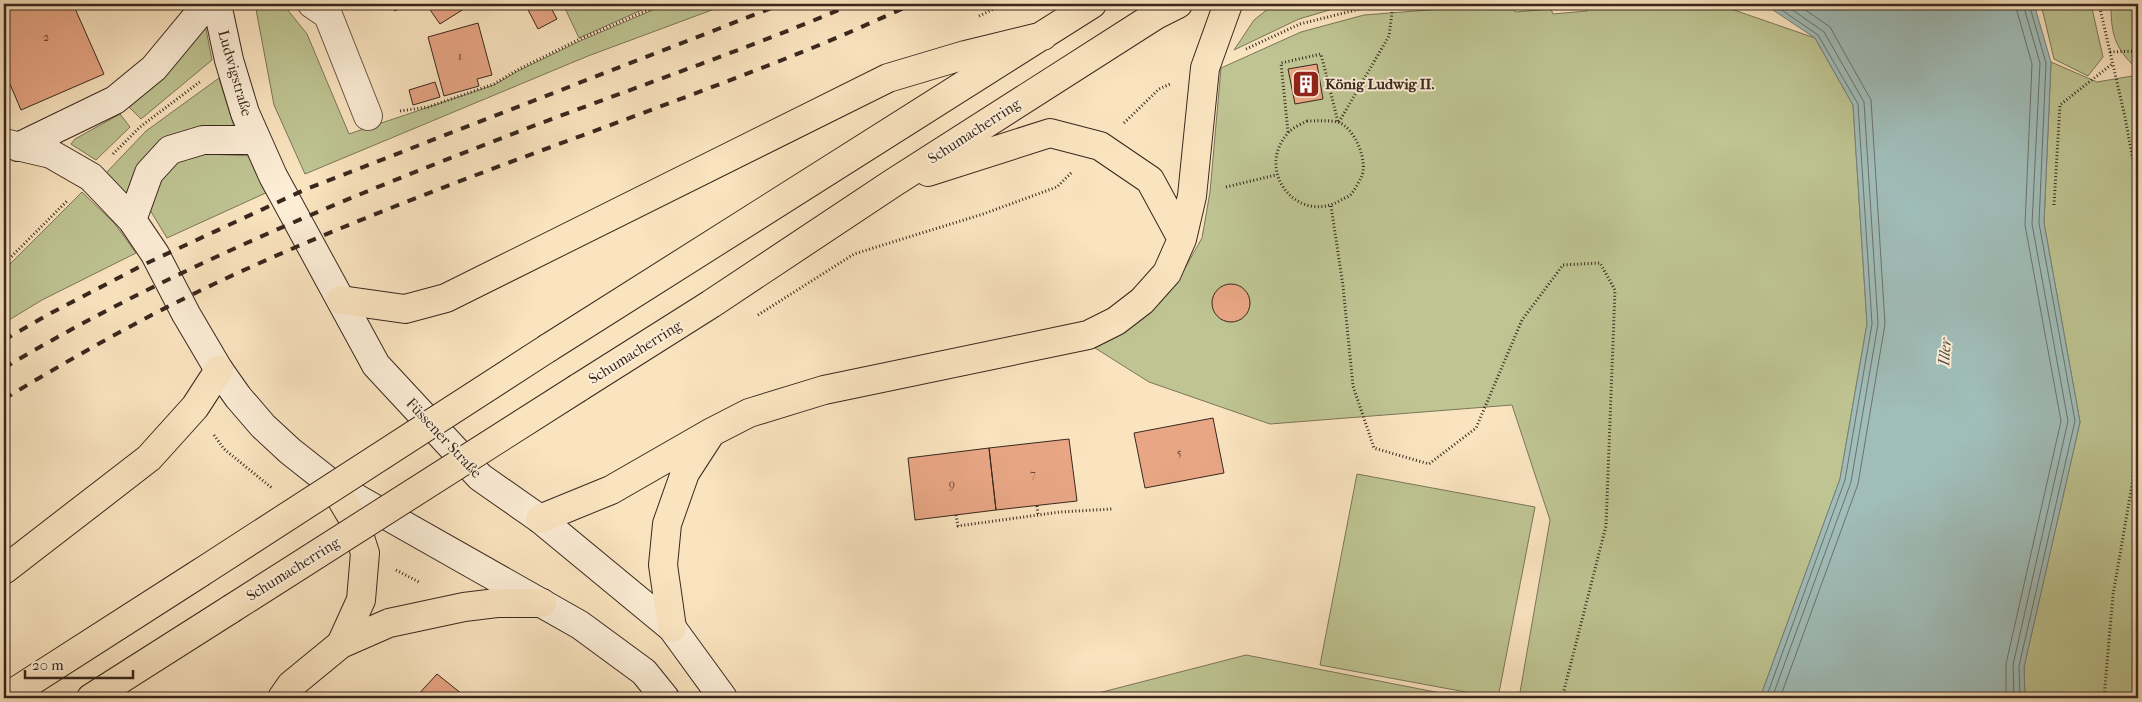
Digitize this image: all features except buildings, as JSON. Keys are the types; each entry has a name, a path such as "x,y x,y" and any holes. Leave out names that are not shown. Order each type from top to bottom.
{"main road":[{"path":"11,145 115,100 154,68 207,4"},
{"name":"Ludwigstraße","path":"217,4 229,60 245,113 257,140"},
{"path":"312,4 328,15 368,116"},
{"path":"5,698 548,348 1092,4"},
{"name":"Schumacherring","path":"91,698 711,304 893,183 1156,16 1178,4"},
{"path":"540,520 612,490 712,432 749,413 824,390 1088,335 1116,321 1142,302 1167,273 1182,239 1192,196 1205,68 1228,4"},
{"path":"340,300 405,309 446,298 888,78 965,55 1043,36"},
{"path":"893,183 1050,134 1100,146 1150,180 1182,239"},
{"path":"132,220 149,173 170,150 203,140 257,140"},
{"name":"Füssener Straße","path":"257,140 273,176 376,365 480,477 540,520 672,628 723,698"},
{"path":"11,145 51,154 91,177 132,220 155,254 186,314 219,370 238,397 263,426 290,451 333,485 580,625 644,672 664,698"},
{"path":"4,570 149,458 196,407 219,370"},
{"path":"672,628 663,565 667,524 685,473 712,432"},
{"path":"333,485 355,522 365,553 361,600 341,644"},
{"path":"282,698 291,685 341,644 389,623 464,607 497,603 542,603"}],"path":[{"path":"368,116 428,107 494,84 518,69 580,39 662,4"},
{"path":"756,316 854,254 983,214 1057,187 1159,89 1300,24 1380,4"},
{"path":"1338,122 1389,36 1393,4"},
{"path":"2099,4 2125,117 2136,177 2133,479 2113,595 2104,698"},
{"path":"2110,52 2138,51"},
{"path":"1288,132 1281,63 1322,54 1338,122"},
{"path":"4,264 140,127 229,60"},
{"path":"2054,205 2060,105 2112,64"},
{"path":"1307,121 1338,122 1350,131 1362,152 1362,175 1351,194 1331,206 1308,206 1288,196 1276,175 1276,152 1288,132 1307,121"},
{"path":"1192,196 1276,175"},
{"path":"1331,206 1343,286 1353,386 1374,448 1429,464 1476,428 1522,320 1563,265 1600,263 1615,290 1606,526 1562,698"},
{"path":"1036,506 1038,515"},
{"path":"956,515 958,526 1038,515 1112,509"}],"green space":[{"path":"255,4 283,4 307,34 349,134 494,85 518,71 580,41 667,4 728,4 588,56 305,174 274,105"},
{"path":"563,4 655,4 579,38"},
{"path":"1274,4 1350,4 1299,19 1234,50 1254,20"},
{"path":"1511,4 1515,12 1551,9 1553,14 1587,11 1587,4 1730,4 1731,9 1815,38 1853,105 1867,324 1840,479 1760,698 1519,698 1550,520 1512,405 1270,424 1149,382 1095,348 1124,333 1177,282 1202,238 1210,192 1221,68 1301,32 1364,15"},
{"path":"2041,4 2091,4 2103,57 2088,76 2054,59"},
{"path":"2111,4 2138,4 2138,63 2132,64 2117,43 2114,36"},
{"path":"205,24 212,60 141,119 128,106"},
{"path":"2051,62 2097,82 2138,75 2138,698 2025,698 2024,667 2080,422 2044,223"},
{"path":"219,78 235,130 201,130 130,197 106,173 146,131"},
{"path":"120,114 130,127 96,160 71,144 75,139"},
{"path":"207,154 252,156 270,191 167,238 150,210 161,179 177,162"},
{"path":"82,192 115,224 136,253 42,300 4,323 4,270"},
{"path":"1357,474 1535,507 1498,698 1320,665"},
{"path":"1246,655 1466,698 1079,698"}],"water":[{"name":"Iller","path":"1764,4 2034,4 2051,62 2044,223 2080,422 2024,667 2025,698 1760,698 1840,479 1867,324 1853,105 1815,38"}],"railway":[{"path":"4,340 145,264 304,190 782,4"},
{"path":"4,368 124,302 248,242 502,138 722,56 853,4"},
{"path":"4,399 160,311 214,284 288,251 362,219 742,76 853,31 913,4"}],"place":[{"name":"König Ludwig II.","path":"1306,84"}]}
